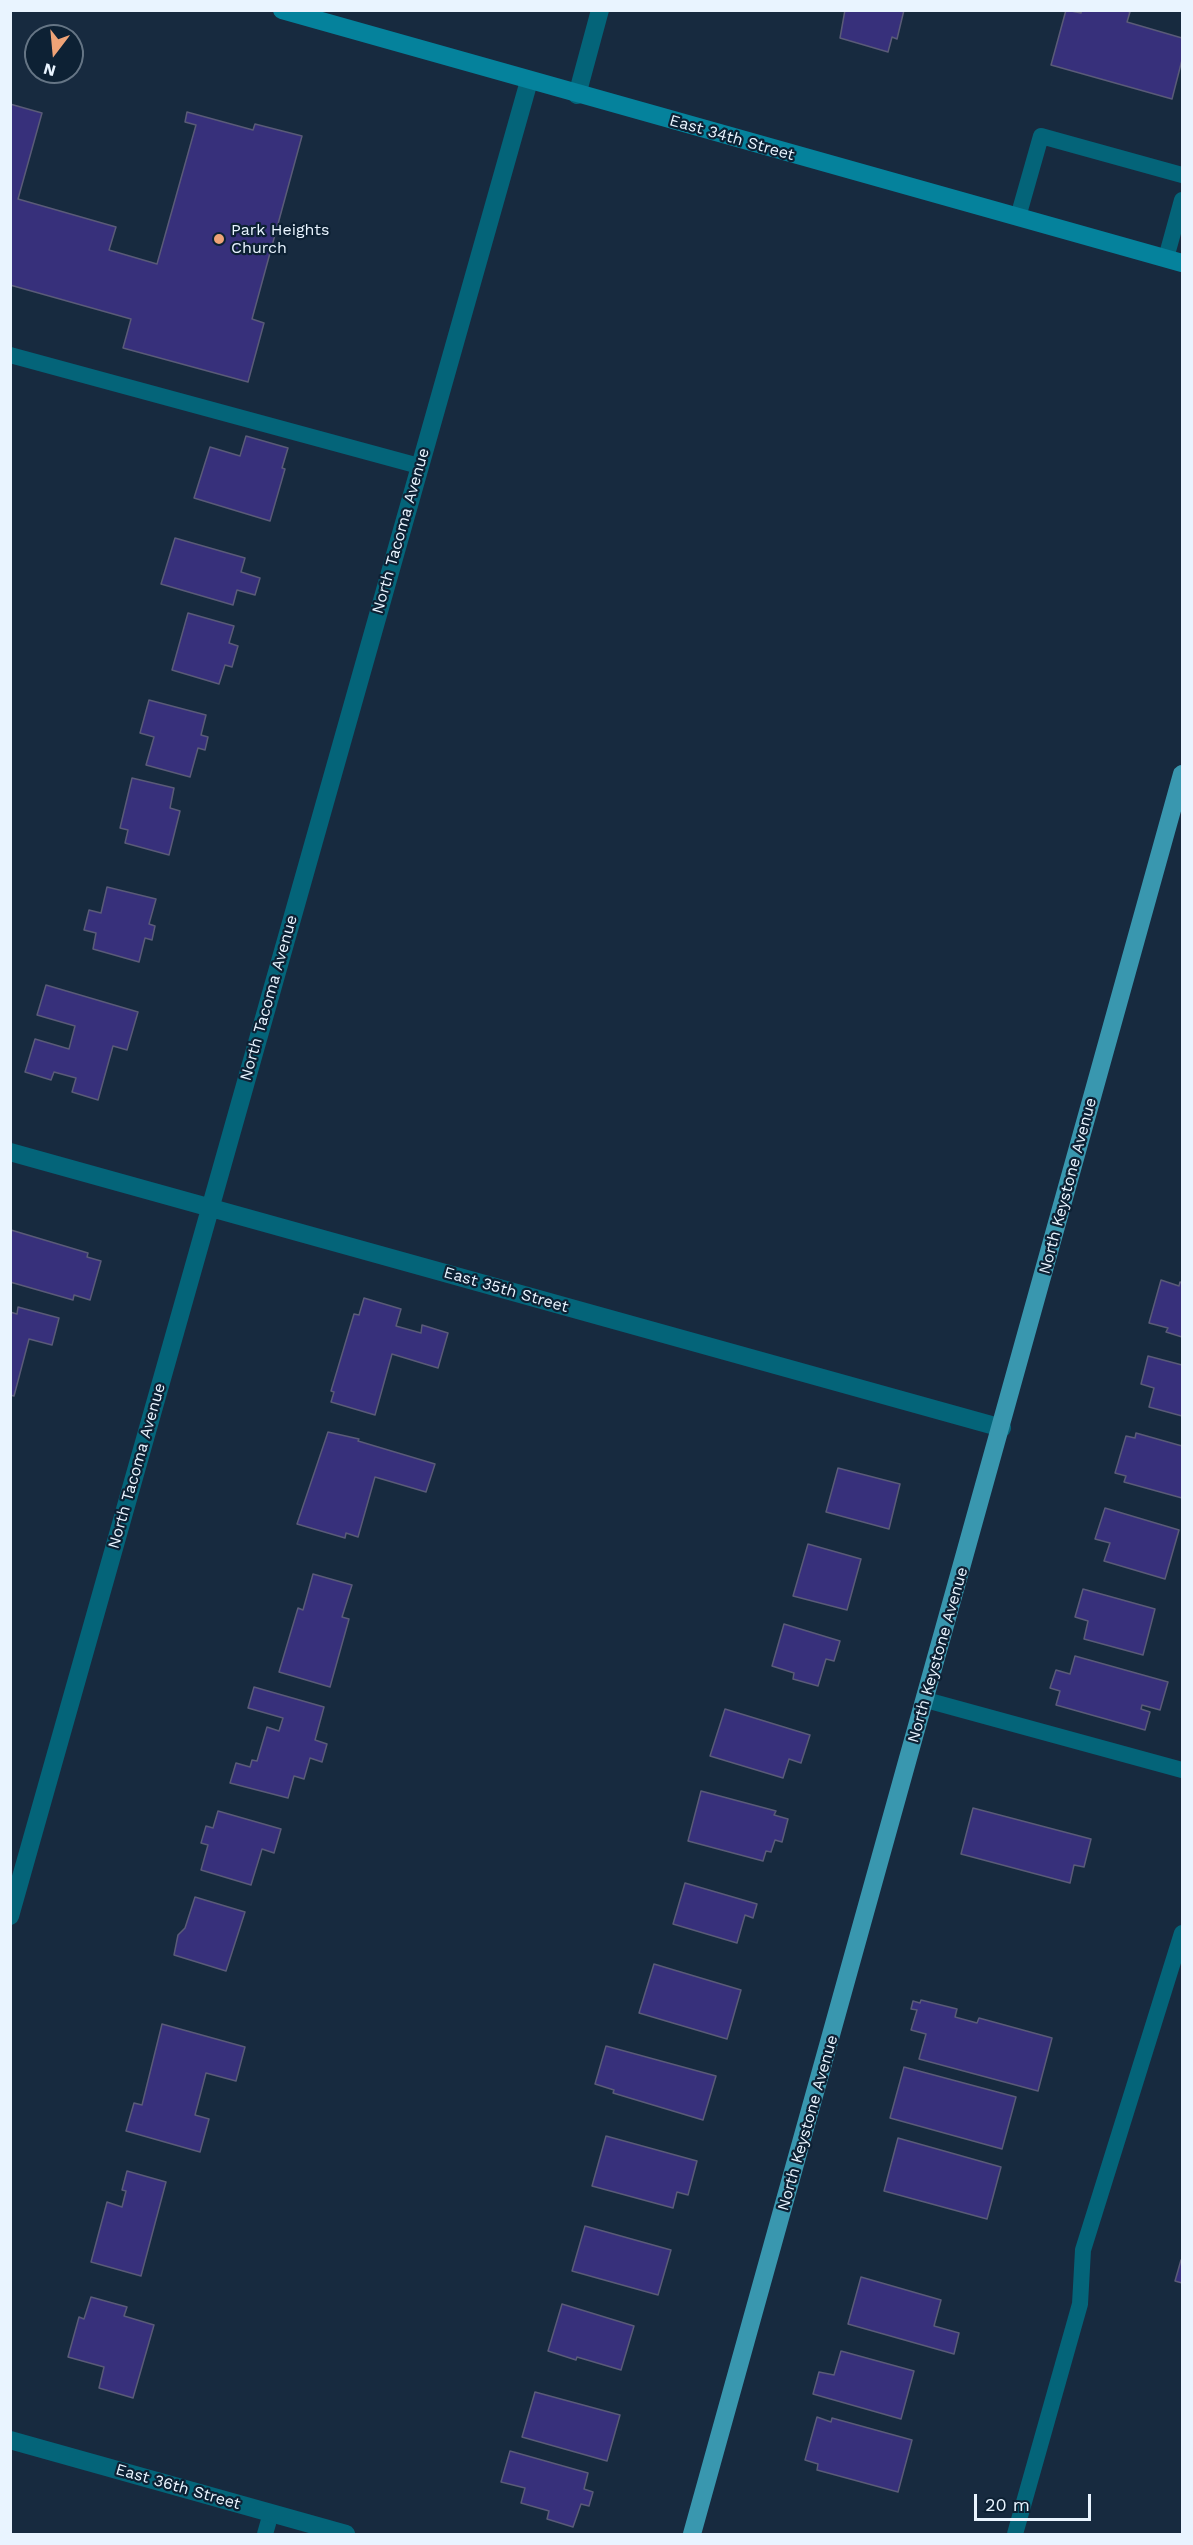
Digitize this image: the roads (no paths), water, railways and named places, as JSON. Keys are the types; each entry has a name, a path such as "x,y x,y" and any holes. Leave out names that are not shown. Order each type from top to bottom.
{"main road":[{"name":"East 34th Street","path":"282,10 577,95 1174,261"},
{"name":"North Keystone Avenue","path":"692,2535 1002,1428 1182,774"}],"street":[{"path":"577,95 600,10"},
{"name":"North Tacoma Avenue","path":"10,1916 529,81"},
{"name":"East 35th Street","path":"10,1152 1002,1428"},
{"name":"East 36th Street","path":"10,2440 346,2535"}],"lane":[{"path":"1018,217 1041,136 1182,175"},
{"path":"1174,261 1182,200"},
{"path":"10,355 419,466"},
{"path":"926,1700 1182,1770"},
{"path":"1015,2535 1080,2304 1083,2250 1182,1933"},
{"path":"265,2535 271,2513"}],"place":[{"name":"Park Heights Church","path":"219,239"}]}
